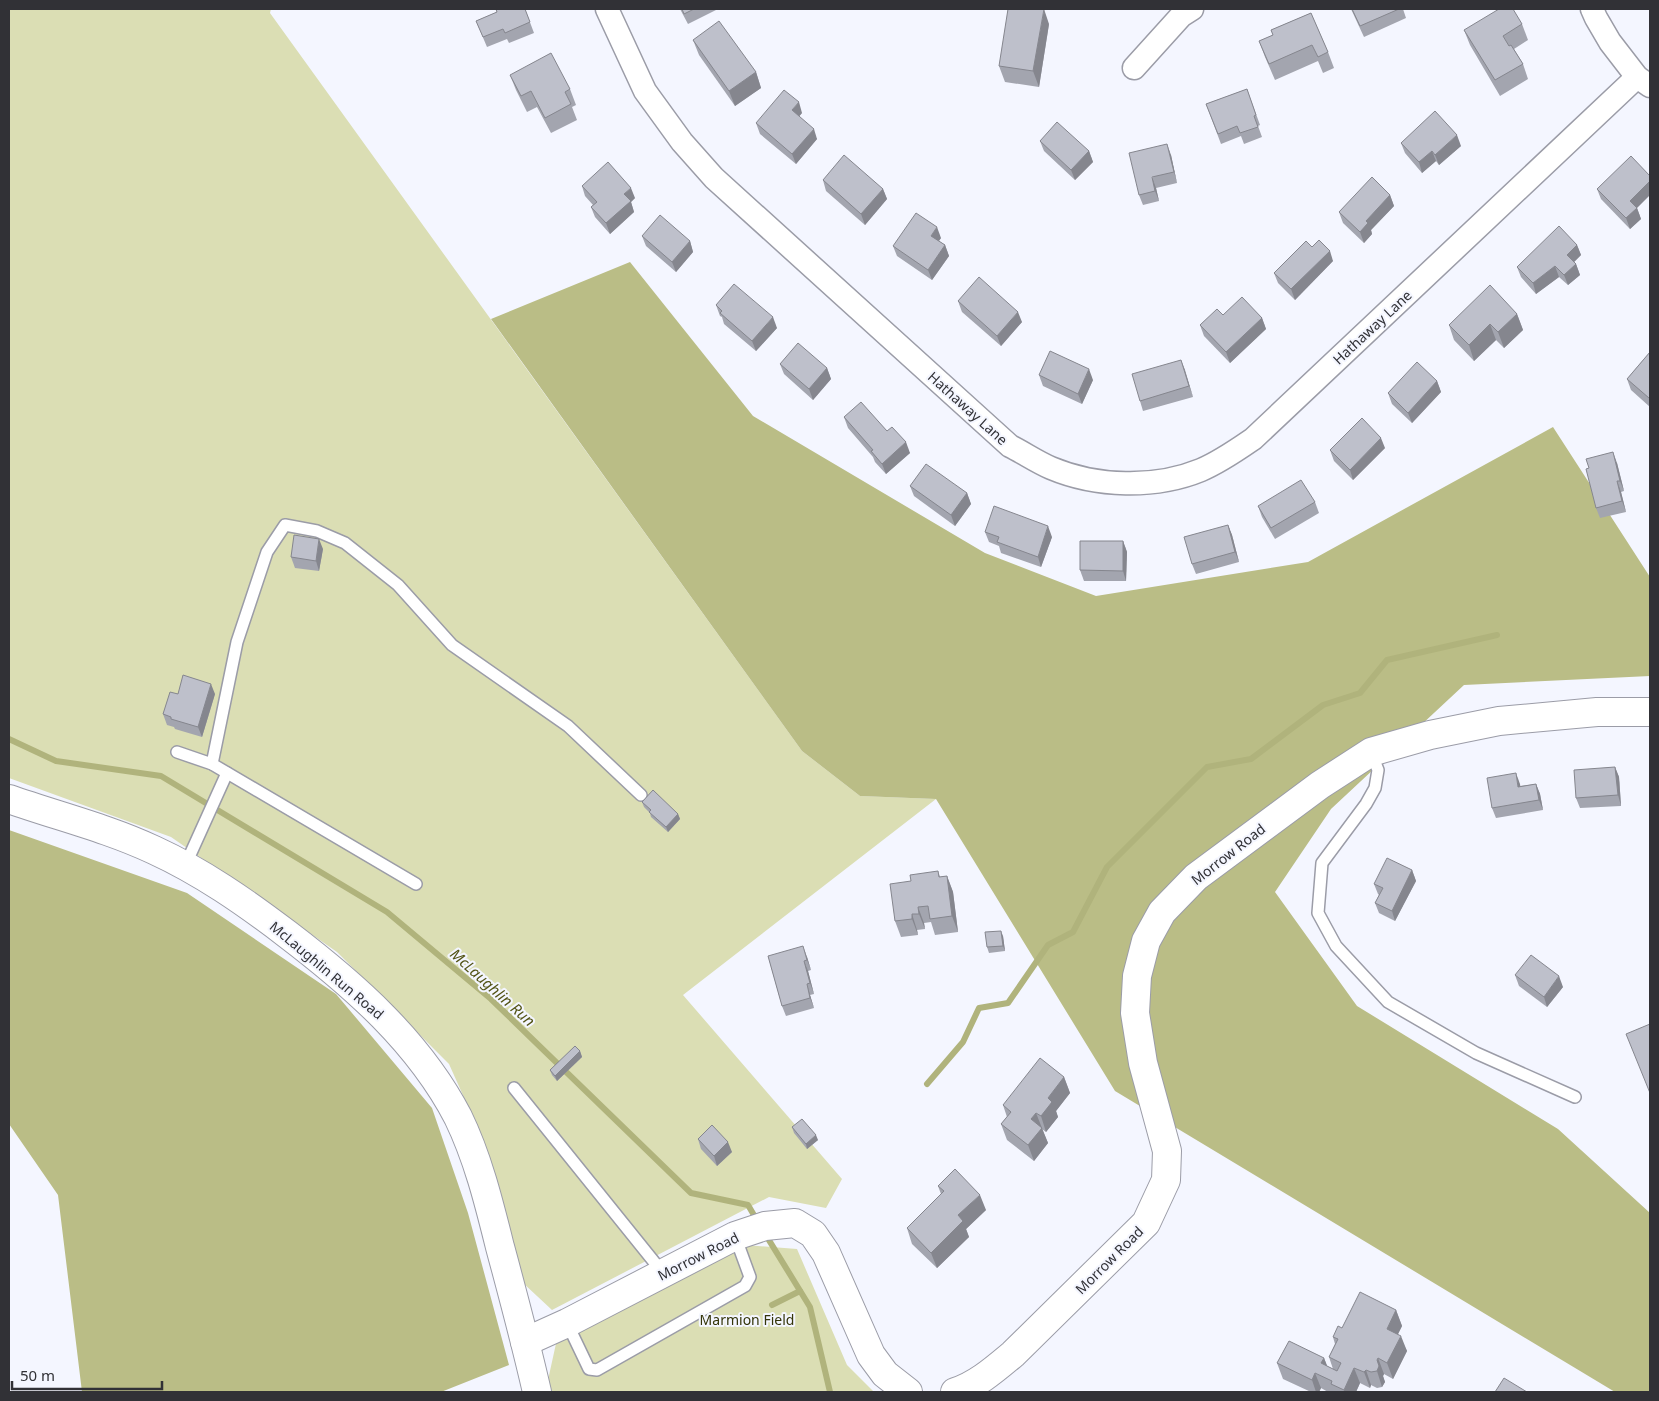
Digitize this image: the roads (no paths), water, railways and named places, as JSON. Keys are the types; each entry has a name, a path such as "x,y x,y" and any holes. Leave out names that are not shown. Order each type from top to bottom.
{"street":[{"name":"Hathaway Lane","path":"607,9 645,91 682,142 714,178 1010,446 1051,468 1088,479 1134,483 1172,478 1200,470 1254,439 1644,82"},
{"path":"1134,68 1181,16 1192,9"},
{"path":"1592,9 1610,42 1644,82"},
{"name":"Morrow Road","path":"954,1392 966,1388 992,1372 1013,1354 1146,1223 1166,1180 1166,1151 1143,1063 1135,1013 1137,976 1146,941 1162,912 1196,876 1320,785 1371,752 1430,735 1499,721 1597,712 1650,712"},
{"name":"McLaughlin Run Road","path":"9,799 117,834 155,850 229,891 343,979 379,1012 406,1041 427,1069 457,1116 472,1148 491,1212 537,1392"},
{"name":"Morrow Road","path":"525,1342 568,1323 741,1233 765,1226 795,1223 814,1234 826,1253 871,1355 885,1374 908,1392"}],"lane":[{"path":"212,764 237,642 267,552 286,525 317,531 345,543 398,585 452,645 568,726 641,795"},
{"path":"177,752 212,764 416,884"},
{"path":"1371,752 1378,770 1375,788 1366,804 1322,863 1318,913 1336,946 1388,1002 1476,1053 1575,1098"},
{"path":"185,866 227,773"},
{"path":"514,1088 663,1273"},
{"path":"568,1323 589,1369 597,1370 745,1286 750,1277 741,1233"}],"waterway":[{"path":"927,1084 963,1042 979,1008 1008,1003 1048,945 1073,932 1107,867 1207,767 1251,759 1323,705 1360,693 1387,660 1497,635"},
{"name":"McLaughlin Run","path":"9,739 56,761 161,776 387,912 491,999 691,1193 748,1205 758,1222"},
{"name":"McLaughlin Run","path":"764,1232 810,1307 830,1392"},
{"path":"772,1305 800,1291"}],"park label":[{"name":"Marmion Field","path":"747,1319"}]}
